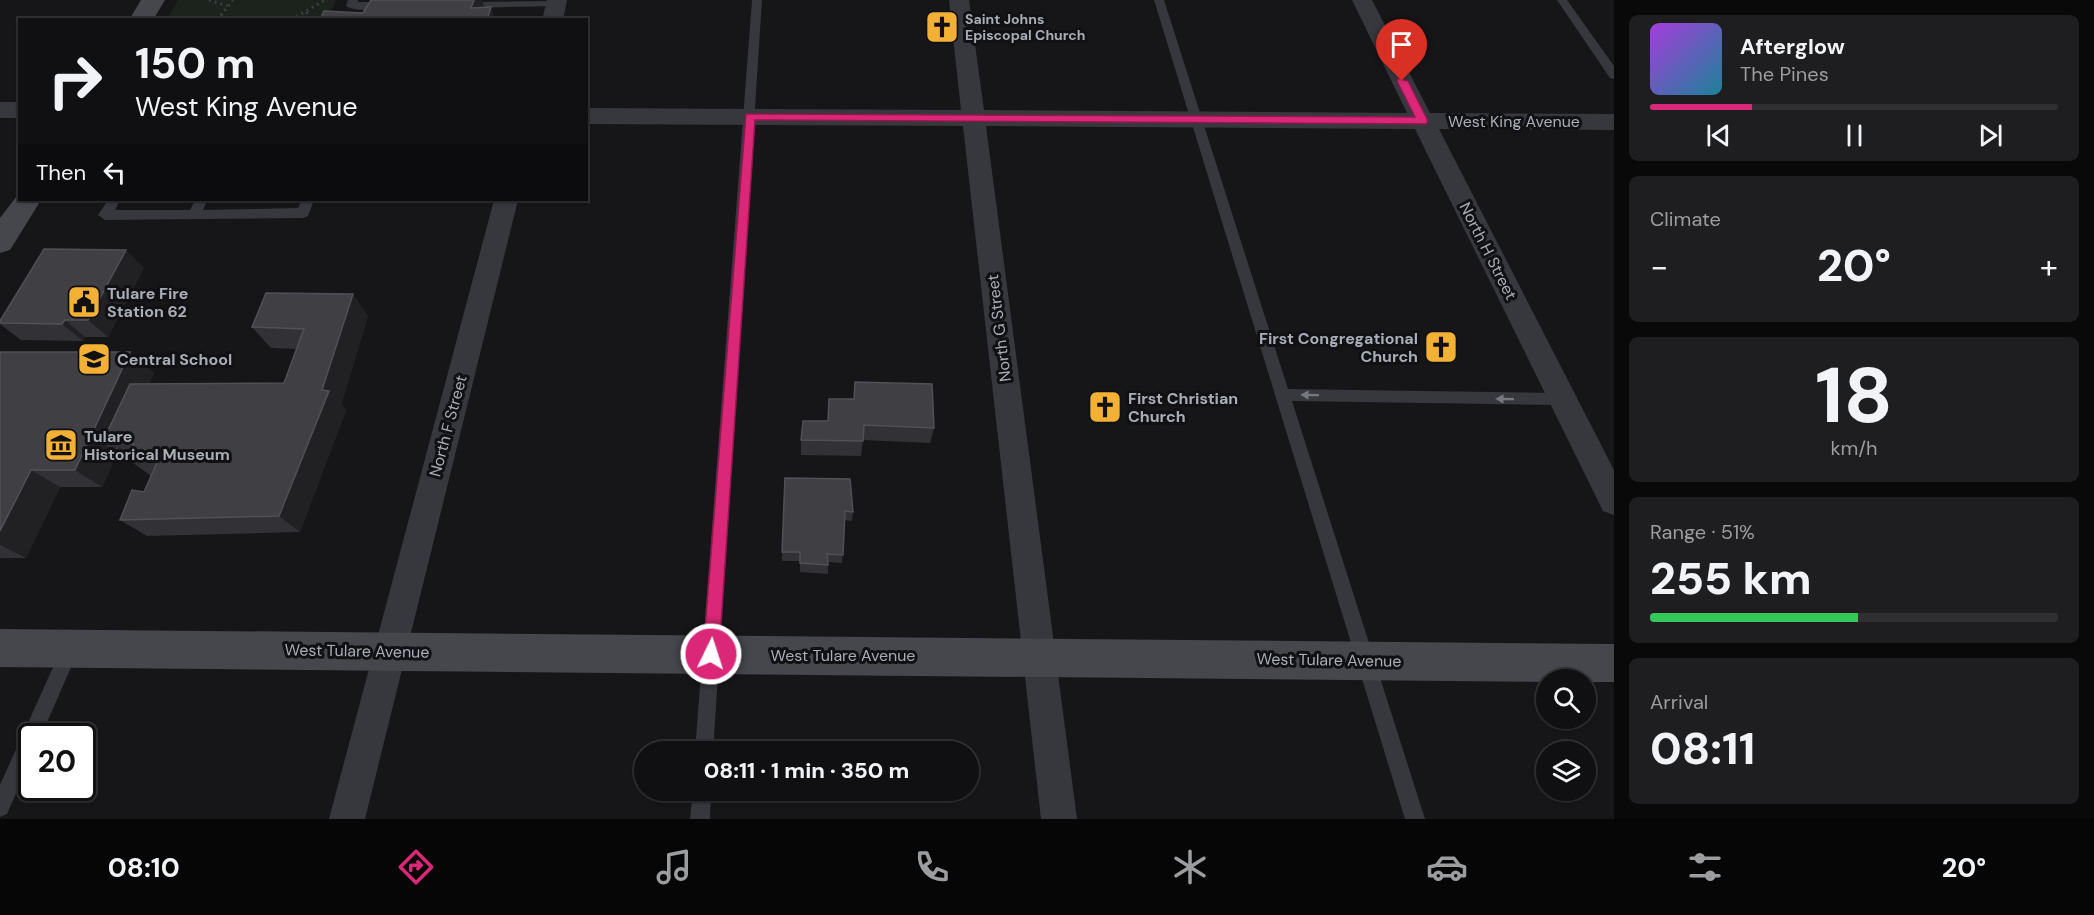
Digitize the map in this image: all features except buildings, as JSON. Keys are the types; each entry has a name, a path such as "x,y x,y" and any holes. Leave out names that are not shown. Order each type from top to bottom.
{"main road":[{"path":"142,18 153,0"},
{"path":"0,242 26,201"},
{"name":"West Tulare Avenue","path":"0,648 1614,663"}],"street":[{"name":"North G Street","path":"959,0 1059,819"},
{"name":"North H Street","path":"1362,0 1614,501"},
{"path":"0,110 18,110"},
{"name":"West King Avenue","path":"588,116 1614,122"},
{"name":"North F Street","path":"347,819 388,652 507,201"}],"lane":[{"path":"354,0 351,6 397,5"},
{"path":"705,741 757,0"},
{"path":"1159,0 1415,819"},
{"path":"1562,0 1614,75"},
{"path":"453,5 555,8"},
{"path":"113,201 105,215 303,213 308,201"},
{"path":"194,215 201,201"},
{"path":"1281,395 1563,399"},
{"path":"0,807 70,649"},
{"path":"700,819 701,801"}],"path":[{"path":"209,0 227,6"},
{"path":"218,18 233,0"},
{"path":"295,18 325,0"},
{"path":"306,18 307,11"}],"shaded area":[{"path":"178,0 336,0 330,14 340,18 167,18"}],"place":[{"name":"Saint Johns Episcopal Church","path":"942,27"},
{"name":"Tulare Fire Station 62","path":"84,302"},
{"name":"First Congregational Church","path":"1441,347"},
{"name":"Central School","path":"94,359"},
{"name":"First Christian Church","path":"1105,407"},
{"name":"Tulare Historical Museum","path":"61,445"}],"route":[{"path":"711,654 750,117 1422,121 1402,81"}]}
